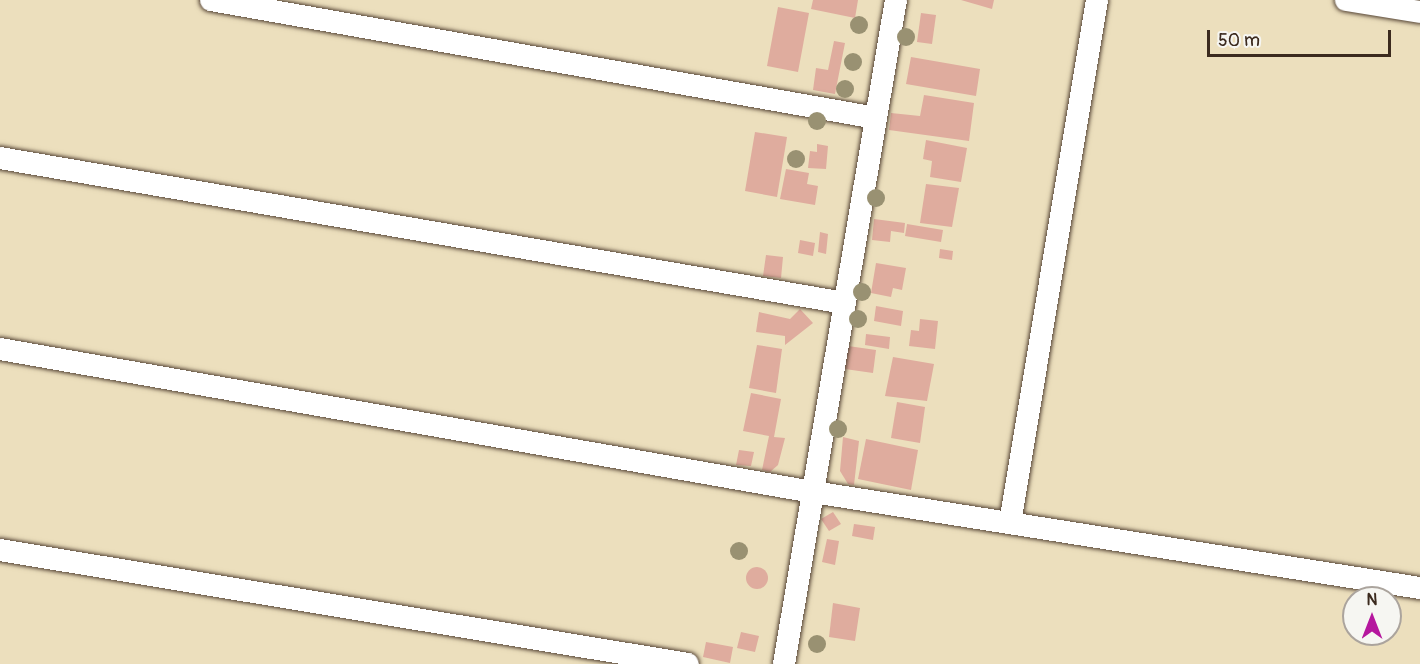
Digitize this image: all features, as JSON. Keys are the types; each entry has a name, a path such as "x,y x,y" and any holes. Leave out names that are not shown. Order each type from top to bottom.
{"street":[{"path":"211,0 876,118"},
{"path":"784,664 896,0"},
{"path":"1010,523 1096,0"},
{"path":"1346,0 1420,12"},
{"path":"0,158 845,303"},
{"path":"0,349 813,492 1420,588"},
{"path":"0,550 688,664"}],"building":[{"path":"813,0 858,0 855,18 811,9"},
{"path":"961,0 994,0 992,9"},
{"path":"778,7 809,13 798,72 767,66"},
{"path":"921,13 936,15 932,44 917,42"},
{"path":"834,41 845,43 835,94 813,90 816,68 828,70"},
{"path":"911,57 980,69 976,96 906,84"},
{"path":"924,95 974,103 969,141 889,130 891,113 920,116"},
{"path":"755,132 787,137 777,197 745,191"},
{"path":"926,140 967,148 961,182 930,177 932,161 923,159"},
{"path":"817,144 828,146 826,169 808,168 810,151 817,152"},
{"path":"786,169 809,173 807,184 818,186 815,205 780,199"},
{"path":"926,184 959,188 952,227 920,223"},
{"path":"874,219 905,223 904,233 891,231 890,242 872,240"},
{"path":"907,224 943,230 941,242 905,236"},
{"path":"820,232 828,234 826,254 818,252"},
{"path":"800,240 815,243 813,256 798,253"},
{"path":"940,249 953,251 952,260 939,258"},
{"path":"766,255 783,257 781,278 763,276"},
{"path":"876,263 906,268 902,290 893,288 891,297 871,293"},
{"path":"876,306 903,311 901,326 874,321"},
{"path":"800,309 813,323 785,345 785,336 756,332 759,312 790,319"},
{"path":"920,319 938,321 935,349 909,346 911,330 919,331"},
{"path":"866,334 890,337 889,349 865,345"},
{"path":"757,345 782,349 776,393 749,388"},
{"path":"848,346 876,350 873,373 845,369"},
{"path":"893,357 934,364 927,401 885,396"},
{"path":"751,393 781,399 774,437 785,438 778,465 770,472 762,470 769,436 743,431"},
{"path":"897,402 925,407 920,443 891,438"},
{"path":"843,437 859,441 854,485 848,484 840,471"},
{"path":"866,439 918,450 911,490 858,479"},
{"path":"739,450 754,452 751,466 736,465"},
{"path":"833,512 841,524 829,531 821,519"},
{"path":"854,524 875,527 873,540 852,536"},
{"path":"827,539 839,541 835,565 822,562"},
{"path":"753,567 761,567 768,574 768,582 761,589 753,589 746,582 746,574"},
{"path":"833,603 860,608 855,641 829,637"},
{"path":"741,632 759,636 755,652 737,648"},
{"path":"706,642 733,647 730,663 703,657"}]}
